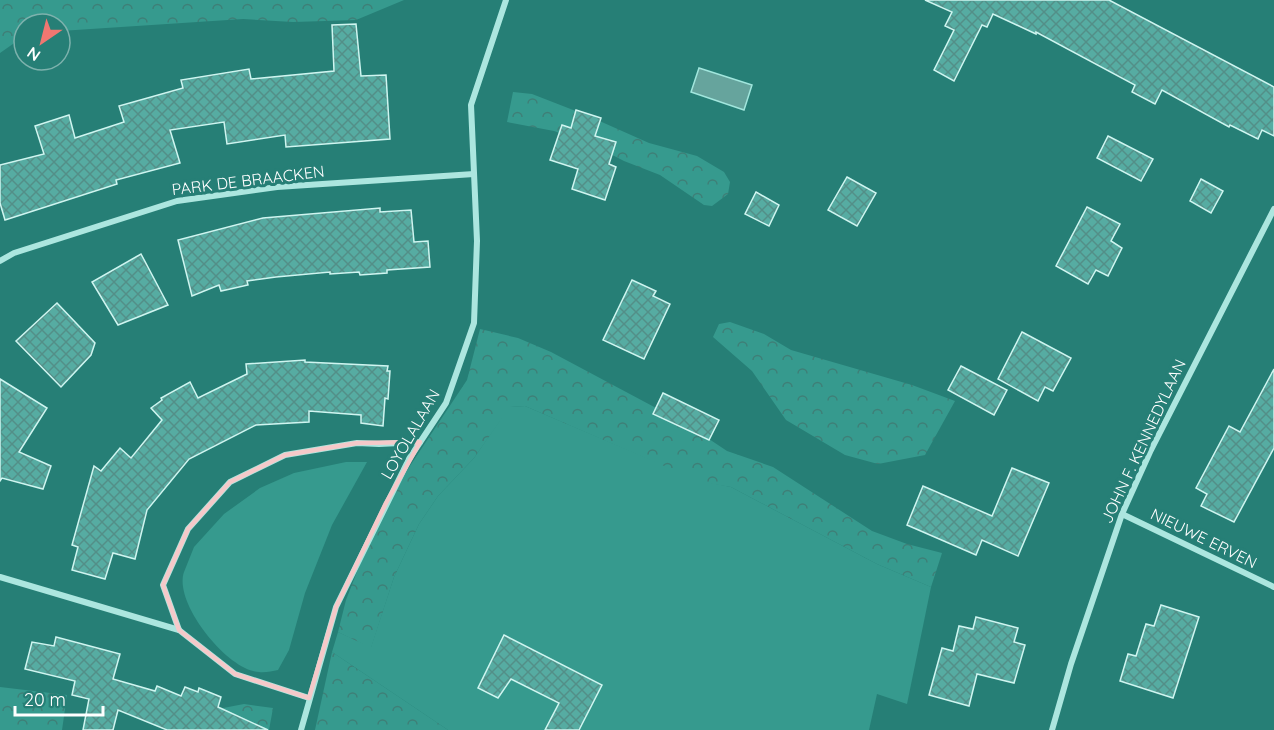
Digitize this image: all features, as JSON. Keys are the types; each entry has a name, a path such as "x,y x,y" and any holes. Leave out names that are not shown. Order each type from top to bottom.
{"street":[{"name":"LOYOLALAAN","path":"301,730 336,607 386,503 420,442 446,403 474,323 477,241 471,105 506,0"},
{"name":"PARK DE BRAACKEN","path":"0,261 14,253 177,201 277,187 474,174"},
{"name":"JOHN F. KENNEDYLAAN","path":"1052,730 1071,664 1122,514 1150,452 1274,209"},
{"path":"178,630 163,585 188,529 230,482 285,455 357,443 420,442"},
{"name":"NIEUWE ERVEN","path":"1122,514 1274,587"},
{"path":"0,577 178,630 235,674 309,698"}],"highlighted area":[{"path":"420,442 386,503 336,607 309,698 235,674 179,630 163,585 188,529 230,482 285,455 357,443"}],"green space":[{"path":"0,0 404,0 356,20 293,22 243,19 72,30 72,12 12,12 12,45 0,53"},
{"path":"513,92 532,94 649,143 697,156 724,172 730,182 728,194 712,206 704,205 660,175 624,161 589,143 554,131 507,122"},
{"path":"730,322 764,334 791,350 912,385 955,401 925,455 878,464 845,455 786,420 752,371 713,337 719,324"},
{"path":"480,329 518,338 551,352 688,425 727,451 773,467 872,531 907,544 942,553 931,587 877,564 731,487 701,482 525,406 510,407 474,458 438,496 419,524 394,577 371,648 338,632 346,600 367,546 398,484 467,380"},
{"path":"525,406 701,481 731,487 877,564 931,587 907,704 877,694 869,730 448,730 332,652 338,632 371,647 394,577 419,524 438,496 474,458 509,407"},
{"path":"346,462 367,462 332,525 305,593 289,650 278,670 261,672 246,669 219,648 195,617 187,601 183,585 184,572 194,547 224,514 260,488 294,473"},
{"path":"332,652 448,730 315,730"},
{"path":"0,687 67,695 62,730 0,730"},
{"path":"244,704 273,708 269,730 198,730 213,710"}],"water":[{"path":"699,68 752,85 744,110 691,92"}],"building":[{"path":"925,0 1109,0 1274,87 1274,136 1262,130 1258,139 1230,125 1229,127 1162,90 1155,104 1132,92 1135,85 1036,32 1036,34 993,14 987,27 982,25 954,81 934,70 954,30 945,26 952,12"},
{"path":"356,24 361,76 386,75 390,139 286,147 285,135 227,144 224,122 170,130 180,163 116,180 117,184 5,220 0,203 0,165 44,154 35,126 69,115 75,138 124,122 119,106 183,88 181,80 249,69 251,79 334,71 332,25"},
{"path":"576,110 601,118 595,136 616,142 609,164 616,167 605,200 572,189 578,169 550,160 562,125 571,128"},
{"path":"1108,136 1153,159 1141,181 1097,158"},
{"path":"847,177 876,193 857,226 828,210"},
{"path":"1201,179 1223,191 1211,213 1190,201"},
{"path":"756,192 779,205 769,226 745,214"},
{"path":"1087,207 1120,224 1111,241 1122,248 1108,276 1096,270 1088,284 1056,266"},
{"path":"380,208 380,212 411,210 414,242 428,241 430,267 387,270 387,273 360,275 359,272 330,274 330,272 276,277 247,281 248,285 221,291 219,285 192,296 178,240 263,218"},
{"path":"141,254 168,305 118,325 92,282"},
{"path":"632,280 656,291 653,296 670,304 644,359 603,340"},
{"path":"57,303 95,343 91,355 61,387 16,341"},
{"path":"1022,332 1071,358 1053,391 1045,387 1038,401 998,379"},
{"path":"305,360 305,362 388,366 387,371 390,371 388,399 385,398 383,426 361,423 361,415 309,411 309,422 256,425 189,459 147,510 135,559 113,553 105,579 72,570 78,547 72,545 94,466 101,471 120,448 131,458 162,420 151,408 162,400 161,398 190,382 198,398 247,374 246,364"},
{"path":"961,366 1007,390 994,415 948,390"},
{"path":"1274,369 1274,448 1234,522 1201,506 1207,494 1196,488 1229,426 1240,432"},
{"path":"0,379 47,408 19,452 51,466 43,489 2,478 0,481"},
{"path":"663,393 719,420 709,440 653,414"},
{"path":"1012,468 1049,483 1018,556 982,540 976,555 907,525 923,486 992,516"},
{"path":"1161,605 1199,617 1173,698 1120,681 1128,654 1136,656 1146,624 1154,626"},
{"path":"976,617 1018,628 1014,642 1025,645 1014,683 977,674 969,706 929,695 942,648 953,651 959,626 973,629"},
{"path":"504,635 602,685 579,730 545,730 559,703 511,679 498,698 478,688"},
{"path":"56,637 120,654 113,679 155,691 157,686 181,696 185,687 198,692 199,688 221,697 218,707 268,730 167,730 118,710 113,730 83,730 89,699 72,695 75,681 25,669 32,642 54,646"}]}
